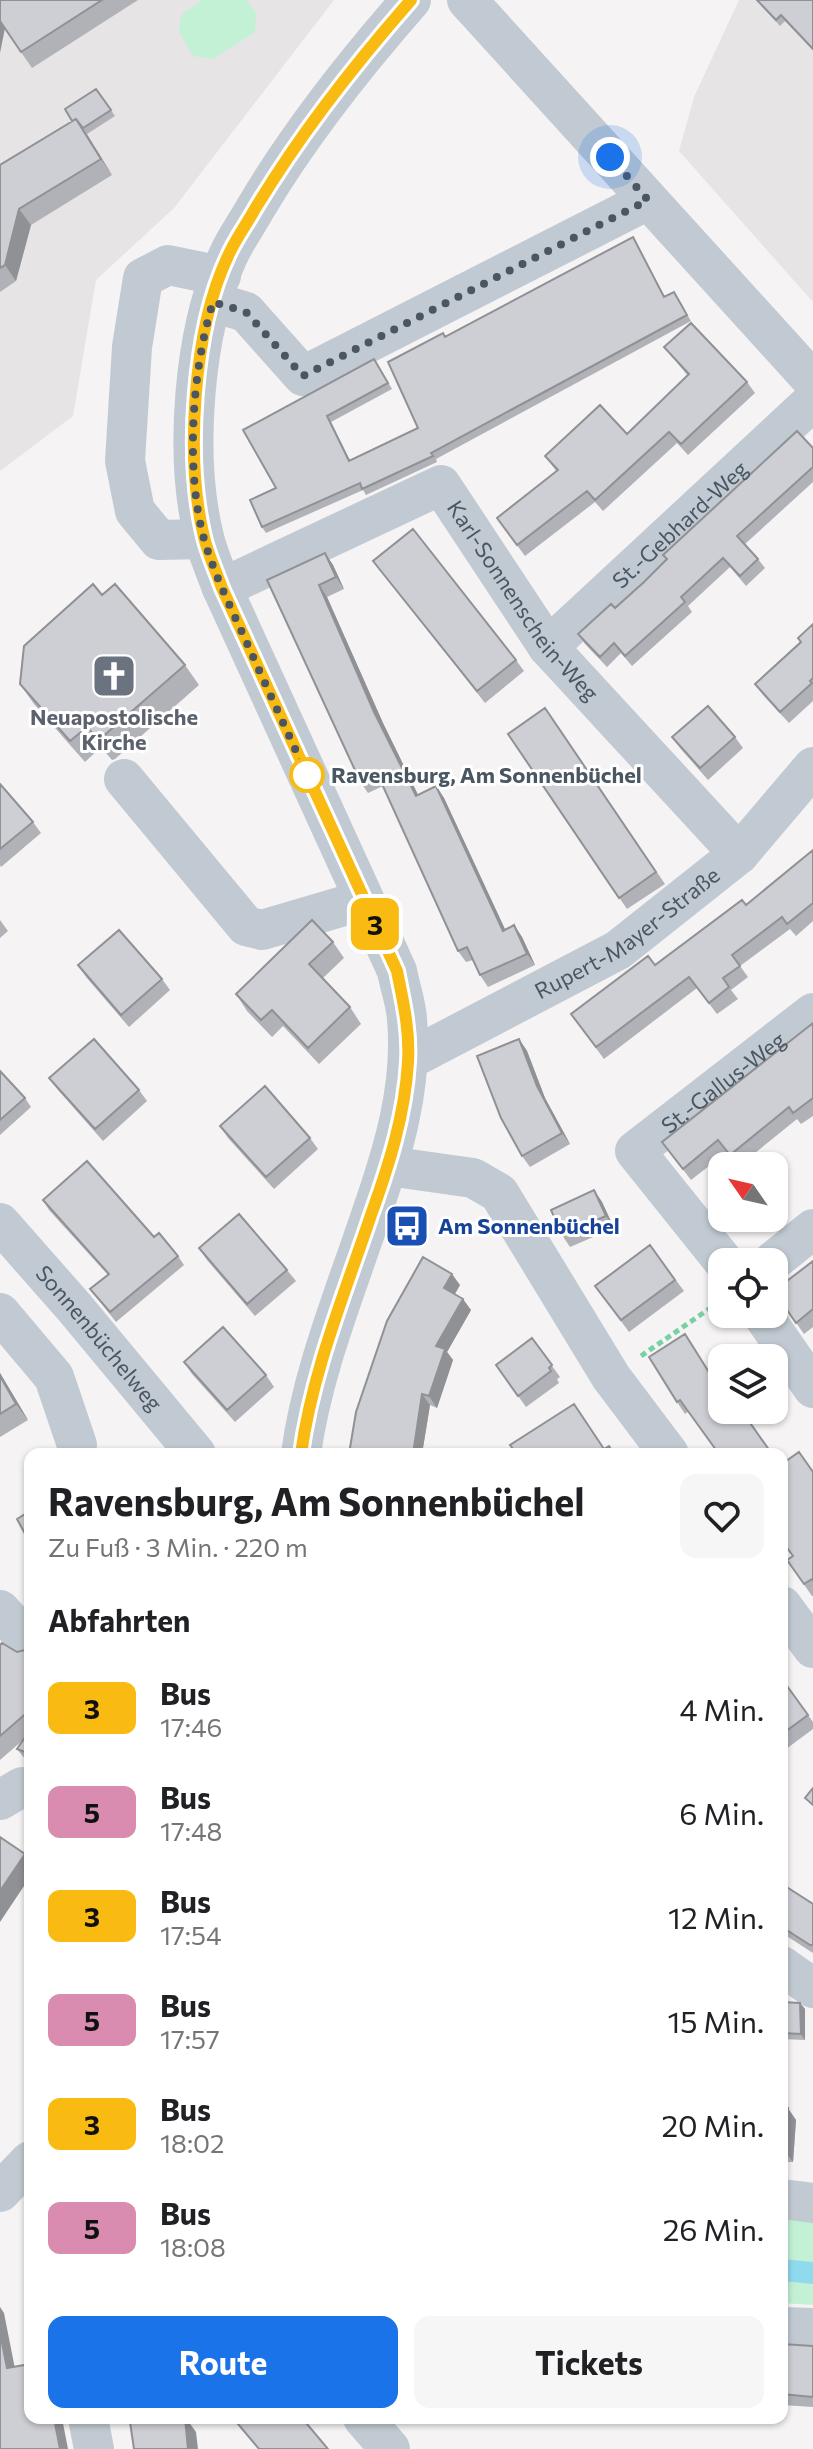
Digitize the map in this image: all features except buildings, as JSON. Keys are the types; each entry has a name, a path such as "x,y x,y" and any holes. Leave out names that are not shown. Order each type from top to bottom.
{"street":[{"path":"302,1448 322,1358 388,1166 402,1114 408,1060 407,1017 397,971 222,588 204,539 197,502 194,431 198,372 205,328 228,256 281,165 411,0"},
{"path":"467,0 813,381"},
{"path":"204,539 159,540 135,511 125,461 132,347 143,278 168,265 217,289 246,312 303,376 648,200"},
{"name":"St.-Gebhard-Weg","path":"548,647 813,401"},
{"name":"Karl-Sonnenschein-Weg","path":"222,588 441,485 548,647 739,854"},
{"name":"Rupert-Mayer-Straße","path":"408,1060 618,950 739,854 809,778"},
{"path":"124,779 246,926 262,930 364,900"},
{"name":"St.-Gallus-Weg","path":"713,1248 635,1151 813,1013"},
{"path":"388,1166 473,1178 499,1193 611,1377 664,1448"},
{"name":"Sonnenbüchelweg","path":"0,1223 191,1448"},
{"path":"788,1249 813,1229"},
{"path":"0,1313 54,1377 77,1445"},
{"path":"772,1328 813,1388"},
{"path":"0,1610 24,1636"},
{"path":"788,1614 813,1648"},
{"path":"0,1800 24,1788"},
{"path":"788,1970 813,1988"},
{"path":"788,2200 813,2203"},
{"path":"788,2327 813,2328"},
{"path":"89,2424 94,2449"},
{"path":"368,2424 390,2449"}],"path":[{"path":"611,1377 708,1310"}],"shaded area":[{"path":"0,0 334,0 174,208 96,280 73,416 0,471"},
{"path":"739,0 813,0 813,302 679,151 694,97"}],"green space":[{"path":"202,0 247,0 256,13 255,32 213,59 193,56 179,32 181,15"},
{"path":"788,2214 813,2216 813,2305 788,2303"}],"water":[{"path":"788,2260 813,2262 813,2284 788,2282"}],"bus line":[{"name":"3","path":"302,1448 322,1358 388,1166 402,1114 408,1060 407,1017 397,971 222,588 204,539 197,502 194,431 198,372 205,328 228,256 281,165 380,35 411,0"}],"place":[{"name":"Neuapostolische Kirche","path":"114,676"},
{"name":"Ravensburg, Am Sonnenbüchel","path":"307,775"},
{"name":"Am Sonnenbüchel","path":"407,1226"}],"route":[{"path":"307,775 222,588 204,539 197,502 194,431 198,372 213,302 246,312 303,376 648,200 610,157"}]}
